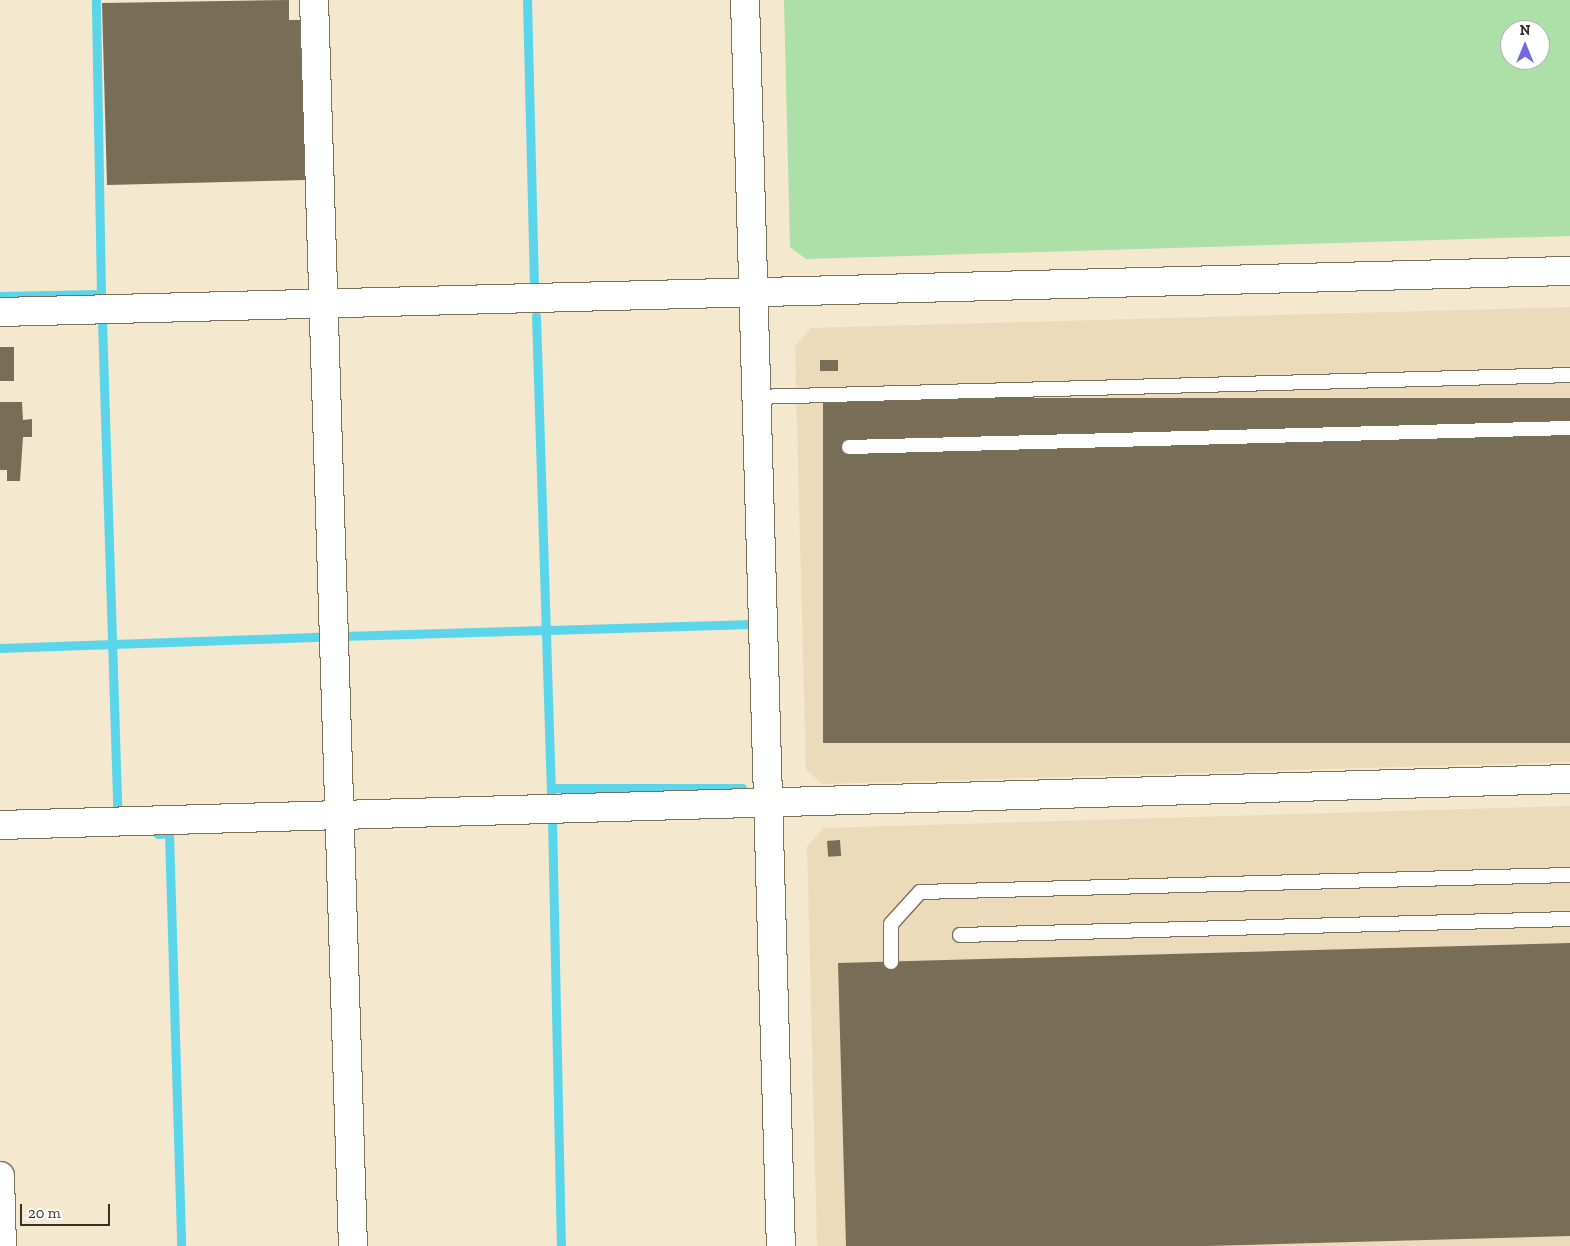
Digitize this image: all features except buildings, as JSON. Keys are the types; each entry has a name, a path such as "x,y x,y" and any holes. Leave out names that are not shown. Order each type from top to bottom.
{"street":[{"path":"314,0 337,817 353,1246"},
{"path":"745,0 754,397 770,800 781,1246"},
{"path":"0,312 321,300 1570,272"},
{"path":"0,825 337,817 770,800 1570,779"},
{"path":"0,1176 2,1246"}],"lane":[{"path":"754,397 1570,375"},
{"path":"849,447 1570,428"},
{"path":"892,962 891,924 920,892 1570,875"},
{"path":"960,935 1570,919"}],"shaded area":[{"path":"1570,307 1570,762 822,784 806,769 795,346 811,328"},
{"path":"1570,806 1570,1246 817,1246 807,846 824,828"}],"green space":[{"path":"784,0 1570,0 1570,236 806,259 790,247"}],"waterway":[{"path":"0,296 101,294 96,0"},
{"path":"527,0 534,284"},
{"path":"536,316 551,799"},
{"path":"102,321 117,811"},
{"path":"550,630 752,624"},
{"path":"342,636 545,630"},
{"path":"0,648 320,637"},
{"path":"551,788 742,788"},
{"path":"552,819 561,1246"},
{"path":"158,834 169,833 181,1246"}]}
